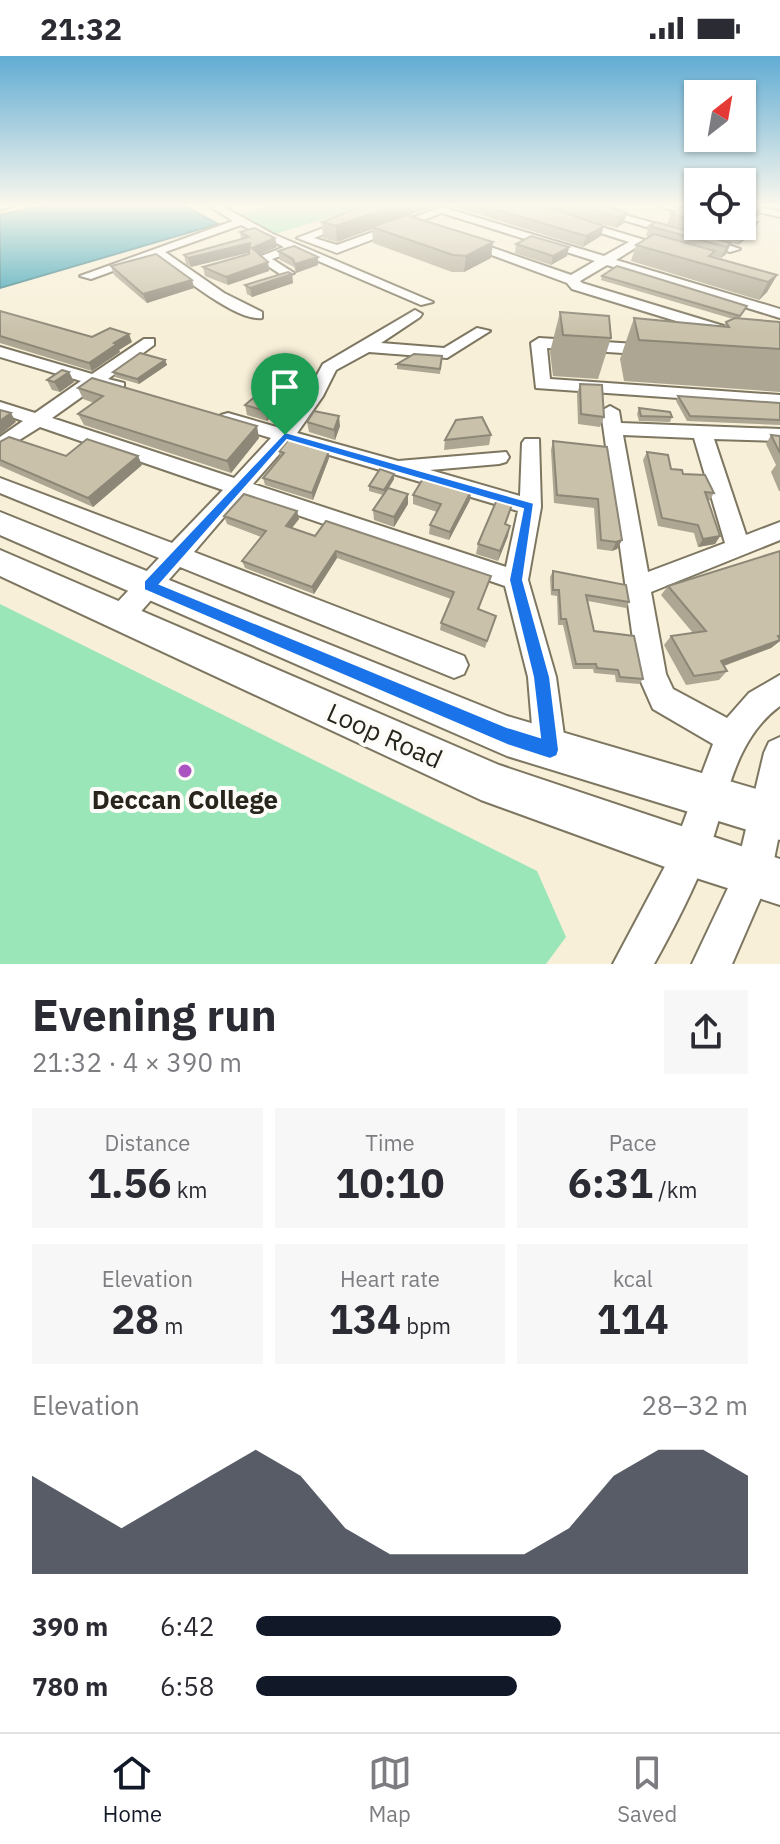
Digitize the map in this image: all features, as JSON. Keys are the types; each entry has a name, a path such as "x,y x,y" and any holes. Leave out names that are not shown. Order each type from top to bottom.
{"main road":[{"name":"Loop Road","path":"0,523 507,736 773,816"},
{"name":"Loop Road","path":"0,562 496,785 766,878"}],"street":[{"path":"86,276 173,247"},
{"path":"277,276 262,258 294,247"},
{"path":"121,616 285,435 314,396 329,367 366,347 420,308 296,247"},
{"path":"479,247 565,276 577,286 780,350"},
{"path":"558,247 780,314"},
{"path":"565,276 603,247"},
{"path":"565,276 605,262 629,247"},
{"path":"728,247 734,249"},
{"path":"158,253 219,296 257,315"},
{"path":"186,275 201,270"},
{"path":"219,296 239,289"},
{"path":"366,347 447,353 482,331"},
{"path":"0,446 149,342"},
{"path":"663,351 539,343 542,384 780,400"},
{"path":"726,349 780,350"},
{"path":"0,352 139,393"},
{"path":"0,407 516,580"},
{"path":"212,414 530,507"},
{"path":"731,737 663,699 652,675 613,420 702,432 780,435"},
{"path":"702,432 738,547"},
{"path":"532,443 530,507 516,580 542,677 550,750"},
{"path":"394,467 499,457"},
{"path":"0,485 454,665"},
{"path":"638,586 780,531"},
{"path":"633,964 690,854 731,737 759,700 780,689"},
{"path":"712,964 766,878 780,753"}],"green space":[{"name":"Deccan College","path":"0,604 537,871 566,937 546,964 0,964"}],"water":[{"path":"0,247 138,247 0,288"}],"building":[{"path":"212,247 232,247 188,258 184,255"},
{"path":"250,247 253,247 268,262 226,277 203,267 249,254"},
{"path":"297,247 318,257 295,264 293,259 278,251"},
{"path":"431,247 483,247 466,256"},
{"path":"526,247 568,247 553,256"},
{"path":"644,247 702,247 715,251 709,256 777,275 768,282"},
{"path":"156,254 192,280 143,294 111,266"},
{"path":"617,266 747,306 740,316 602,276"},
{"path":"288,272 292,274 250,288 245,285"},
{"path":"0,311 92,337 110,328 129,334 89,363 0,336"},
{"path":"560,312 609,316 611,338 563,335"},
{"path":"634,318 729,327 726,322 735,318 780,322 780,349 639,340"},
{"path":"140,353 165,360 137,379 113,372"},
{"path":"414,354 442,356 440,369 397,364"},
{"path":"62,370 69,372 54,382 47,380"},
{"path":"92,378 257,426 227,461 78,414 103,396 78,388"},
{"path":"580,384 602,385 604,417 581,414"},
{"path":"266,387 285,393 265,411 245,405"},
{"path":"678,396 780,403 780,420 690,416"},
{"path":"639,408 670,412 672,417 641,416"},
{"path":"0,410 11,413 0,421"},
{"path":"314,411 339,416 334,430 307,422"},
{"path":"482,417 491,435 445,440 456,420"},
{"path":"771,435 780,436 780,453"},
{"path":"9,437 66,456 87,439 138,456 88,498 0,460 0,442"},
{"path":"289,439 329,451 312,493 263,478 284,453 279,451"},
{"path":"553,441 607,447 622,540 601,540 598,499 557,495"},
{"path":"647,452 668,455 671,469 682,470 683,474 705,475 714,493 705,492 720,536 703,539 698,525 662,518"},
{"path":"380,469 394,474 384,490 369,486"},
{"path":"424,477 471,491 450,532 430,525 441,504 413,495"},
{"path":"388,488 408,494 394,517 373,510"},
{"path":"244,494 297,511 286,526 315,536 326,521 491,576 478,609 496,616 487,641 441,623 454,592 336,551 312,587 242,561 266,531 224,516"},
{"path":"498,497 513,502 505,524 510,526 500,551 478,544"},
{"path":"780,551 780,640 721,661 727,671 694,676 671,636 706,631 668,586"},
{"path":"553,571 626,585 629,602 586,595 594,631 634,636 643,679 620,677 618,670 597,668 596,664 576,664 566,619 561,619 559,590 553,590"}],"place":[{"name":"Deccan College","path":"185,771"}],"route":[{"path":"285,435 530,507 516,580 542,677 550,750 507,736 149,586 285,435"}]}
